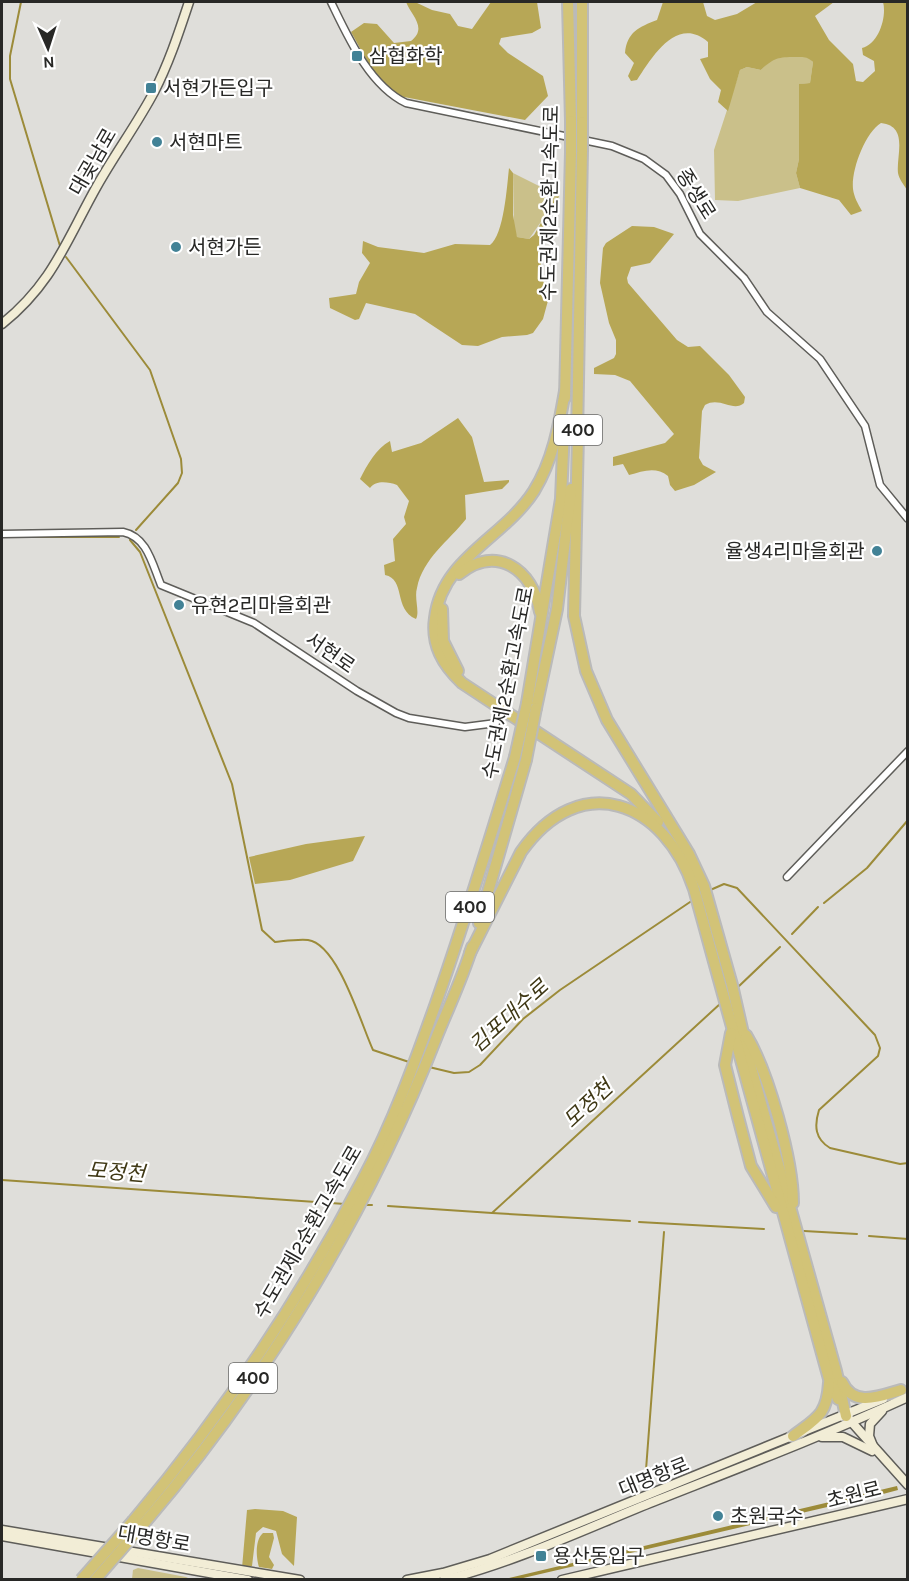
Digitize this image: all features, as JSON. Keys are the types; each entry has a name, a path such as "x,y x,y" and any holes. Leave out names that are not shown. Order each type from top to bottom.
{"highway":[{"name":"수도권제2순환고속도로","path":"568,2 576,122"},
{"name":"수도권제2순환고속도로","path":"423,1056 470,953 557,609 578,434 576,122 582,2"},
{"name":"수도권제2순환고속도로","path":"532,706 536,651 561,499 576,151"},
{"path":"565,391 557,437 548,465 534,491 505,527 490,536 452,573 438,597 434,638 443,663 462,683 631,794 656,819 699,888 703,924 735,1028 771,1167 833,1375 849,1419"},
{"path":"578,434 574,594 578,640 591,687 602,712 676,832 714,918 738,1011 725,1065 751,1166 787,1216"},
{"path":"536,651 541,618 535,594 524,576 503,562 491,560 479,561 458,574 444,601 441,629 447,653 462,676 473,687 630,785 676,832"},
{"name":"수도권제2순환고속도로","path":"94,1580 191,1450 265,1343 364,1189 413,1083 423,1056 521,758"},
{"path":"470,953 521,852 532,837 554,816 586,805 618,806 643,816 664,832"},
{"path":"735,1028 760,1057 793,1177 787,1216"},
{"path":"833,1375 850,1395 861,1399 905,1392"},
{"path":"795,1440 822,1414 833,1375"},
{"name":"수도권제2순환고속도로","path":"81,1580 137,1524"}],"main road":[{"name":"대곶남로","path":"2,324 28,303 50,274 96,187 158,85 189,2"},
{"name":"대명항로","path":"407,1580 463,1568 490,1559 849,1419 885,1408 905,1392"},
{"name":"대명항로","path":"849,1419 905,1392"},
{"path":"877,1454 868,1431 870,1424 885,1408"},
{"path":"849,1419 877,1454 908,1485"},
{"path":"795,1440 843,1437 877,1454"},
{"name":"대명항로","path":"444,1580 488,1566 605,1521 795,1440"},
{"name":"초원로","path":"562,1580 908,1499"},
{"name":"대명항로","path":"2,1530 300,1580"},
{"name":"대명항로","path":"2,1536 248,1580"}],"street":[{"name":"종생로","path":"331,2 376,78 395,98 417,105 604,144 633,153 658,167 674,184 700,234 744,278 767,312 820,359 866,426 880,484 908,519"},
{"name":"서현로","path":"2,534 123,532 135,535 143,545 161,585 254,623 384,707 409,718 465,727 496,723"},
{"path":"787,877 908,751"}],"shaded area":[{"path":"406,2 415,2 432,10 450,14 458,26 472,29 491,2 537,2 541,28 532,33 501,38 499,44 508,53 543,76 548,96 525,120 404,97 395,93 379,78 351,32 364,23 377,24 394,43 411,41 416,36 418,26"},
{"path":"663,2 703,2 707,16 715,20 737,14 757,2 834,2 815,16 829,40 853,64 856,81 863,82 875,71 874,61 863,55 862,48 873,41 880,29 884,15 883,2 907,2 907,190 898,173 898,136 890,125 881,123 865,143 854,172 854,192 862,211 851,215 839,200 800,188 796,173 799,159 799,84 810,83 813,62 807,58 780,58 761,70 747,67 740,70 728,111 718,102 721,90 710,79 700,59 708,57 708,42 697,35 686,33 666,42 637,80 631,81 628,76 634,63 625,53 628,40 639,28 657,20"},
{"path":"782,55 807,56 813,62 810,83 800,84 799,159 796,173 800,188 738,201 715,200 714,150 740,70 747,67 761,70 772,59"},
{"path":"509,168 513,173 513,215 517,237 529,239 534,235 554,200 559,196 545,230 540,272 549,297 543,319 533,333 502,337 478,346 462,345 415,314 366,303 359,319 355,320 330,308 329,298 356,294 359,282 370,263 362,253 363,241 378,247 424,253 455,244 490,245 495,240 502,221"},
{"path":"513,173 559,196 529,239 517,237 514,230"},
{"path":"632,226 654,227 674,234 650,263 631,267 627,278 628,283 677,340 688,347 700,346 729,375 745,397 744,403 740,406 716,402 705,405 702,411 699,458 703,465 716,472 694,485 675,491 670,485 668,476 659,471 649,470 629,475 623,464 613,466 613,457 665,443 674,434 630,381 615,375 594,374 594,368 614,358 616,354 616,340 609,323 600,283 603,248 606,243"},
{"path":"458,418 472,437 484,482 509,480 509,482 502,489 465,495 466,519 437,550 420,577 416,592 416,619 404,608 395,582 385,575 384,565 395,561 393,539 406,524 404,517 409,501 397,485 379,483 370,488 360,479 376,453 385,444 390,441 392,452 421,443"},
{"path":"365,836 353,861 290,880 255,884 249,857 306,844"},
{"path":"897,1486 898,1490 883,1494 519,1579 505,1579"},
{"path":"247,1510 283,1511 297,1517 294,1566 282,1554 276,1531 263,1527 256,1533 252,1566 242,1568"},
{"path":"263,1533 273,1533 274,1538 269,1557 274,1565 272,1569 259,1567 257,1549"},
{"path":"138,1568 190,1579 132,1579 133,1570"}],"waterway":[{"path":"21,2 10,56 10,79 60,246"},
{"path":"66,257 150,370 181,459 182,473 178,483 136,530"},
{"name":"김포대수로","path":"19,537 119,537"},
{"name":"김포대수로","path":"132,538 130,540 140,552 232,784 262,930 275,942 308,940 319,945 339,970 373,1050 412,1063"},
{"name":"모정천","path":"824,903 867,868 908,820"},
{"name":"김포대수로","path":"708,891 724,884 737,888 875,1035 880,1048 878,1056 819,1110 816,1127 821,1141 830,1148 900,1164 908,1163"},
{"name":"김포대수로","path":"429,1067 454,1073 469,1072 480,1065 523,1019 560,990 693,900"},
{"name":"모정천","path":"792,934 818,907"},
{"name":"모정천","path":"737,988 780,947"},
{"name":"모정천","path":"388,1206 492,1213 721,1003"},
{"name":"모정천","path":"2,1180 345,1204"},
{"name":"모정천","path":"363,1205 372,1205"},
{"path":"492,1213 630,1221"},
{"path":"639,1222 764,1229"},
{"path":"804,1231 857,1234"},
{"path":"645,1483 664,1232"},
{"path":"869,1236 908,1239"}],"place":[{"name":"삼협화학","path":"357,56"},
{"name":"서현가든입구","path":"151,88"},
{"name":"서현마트","path":"157,142"},
{"name":"서현가든","path":"176,247"},
{"name":"율생4리마을회관","path":"877,551"},
{"name":"유현2리마을회관","path":"179,605"},
{"name":"초원국수","path":"718,1516"},
{"name":"용산동입구","path":"541,1556"}]}
